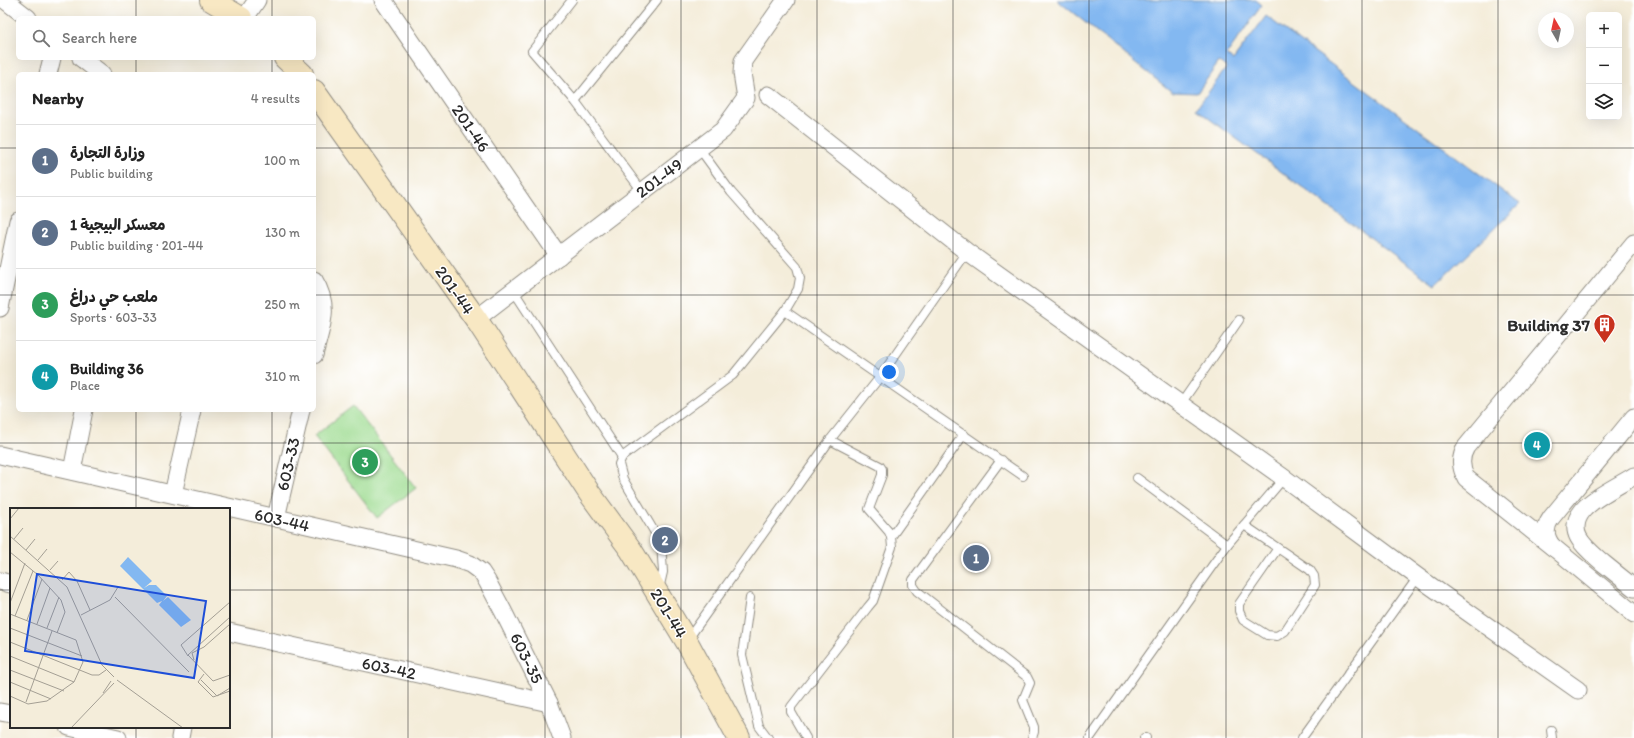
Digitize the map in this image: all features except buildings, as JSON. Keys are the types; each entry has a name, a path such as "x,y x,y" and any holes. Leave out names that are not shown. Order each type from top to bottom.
{"street":[{"path":"4,0 25,16"},
{"path":"211,0 238,16"},
{"path":"246,16 257,0"},
{"name":"201-46","path":"383,0 558,256"},
{"name":"201-49","path":"476,320 513,290 723,130 746,98 742,73 743,61 786,0"},
{"path":"48,72 52,60"},
{"path":"83,60 99,72"},
{"path":"287,60 300,72"},
{"name":"201-44","path":"316,94 476,320 590,494 631,550 687,642 739,738"},
{"path":"768,95 967,252 1284,478 1418,577 1578,690"},
{"path":"0,308 16,231"},
{"path":"1634,243 1466,447 1461,458 1462,468 1466,478 1634,614"},
{"path":"316,284 323,299 324,311 316,346"},
{"path":"72,471 84,412"},
{"path":"173,494 192,412"},
{"name":"603-33","path":"276,518 301,412"},
{"path":"1554,548 1549,542 1546,534 1548,522 1634,417"},
{"name":"603-44","path":"0,455 173,494 226,508"},
{"path":"1634,476 1588,505 1578,517 1576,533 1588,551 1634,588"},
{"name":"201-44","path":"590,494 605,525 721,738"},
{"name":"603-44","path":"230,509 456,559 470,564 481,572 487,581"},
{"path":"0,581 10,584"},
{"name":"603-35","path":"487,581 549,703 562,738"},
{"name":"603-42","path":"230,632 549,703"},
{"path":"0,712 10,714"},
{"path":"73,728 118,738"},
{"path":"180,738 182,728"}],"lane":[{"path":"572,0 532,51 575,100 642,191"},
{"path":"575,100 657,0"},
{"path":"658,594 663,572 661,543 623,479 619,464 622,457 733,375 785,311 799,284 800,278 797,268 731,192 699,148"},
{"path":"687,642 830,440 880,377 967,252"},
{"path":"513,290 622,457"},
{"path":"785,311 1023,476"},
{"path":"1180,405 1239,320"},
{"path":"891,536 964,434"},
{"path":"806,738 791,712 791,707 873,601 892,547 891,536 868,509 882,475 880,466 830,440"},
{"path":"1001,460 914,580 913,585 917,591 1026,677 1030,683 1023,700 1034,727 1032,738"},
{"path":"1137,478 1227,545"},
{"path":"1090,738 1227,545 1284,478"},
{"path":"1244,525 1278,548 1310,570 1314,576 1315,585 1285,631 1278,636 1267,635 1244,620 1239,611 1239,604 1278,548"},
{"path":"1302,738 1418,577"},
{"path":"750,598 742,655 759,726 768,738"}],"green space":[{"path":"353,406 416,488 377,518 314,436"}],"water":[{"path":"1057,0 1256,0 1262,5 1226,55 1233,60 1266,16 1520,204 1435,285 1196,109 1227,67 1219,62 1197,93 1172,92"}],"place":[{"name":"Building 37","path":"1605,344"},
{"name":"Building 36","path":"1537,445"},
{"name":"ملعب حي دراغ","path":"365,462"},
{"name":"معسكر البيجية 1","path":"665,540"},
{"name":"وزارة التجارة","path":"976,558"}]}
